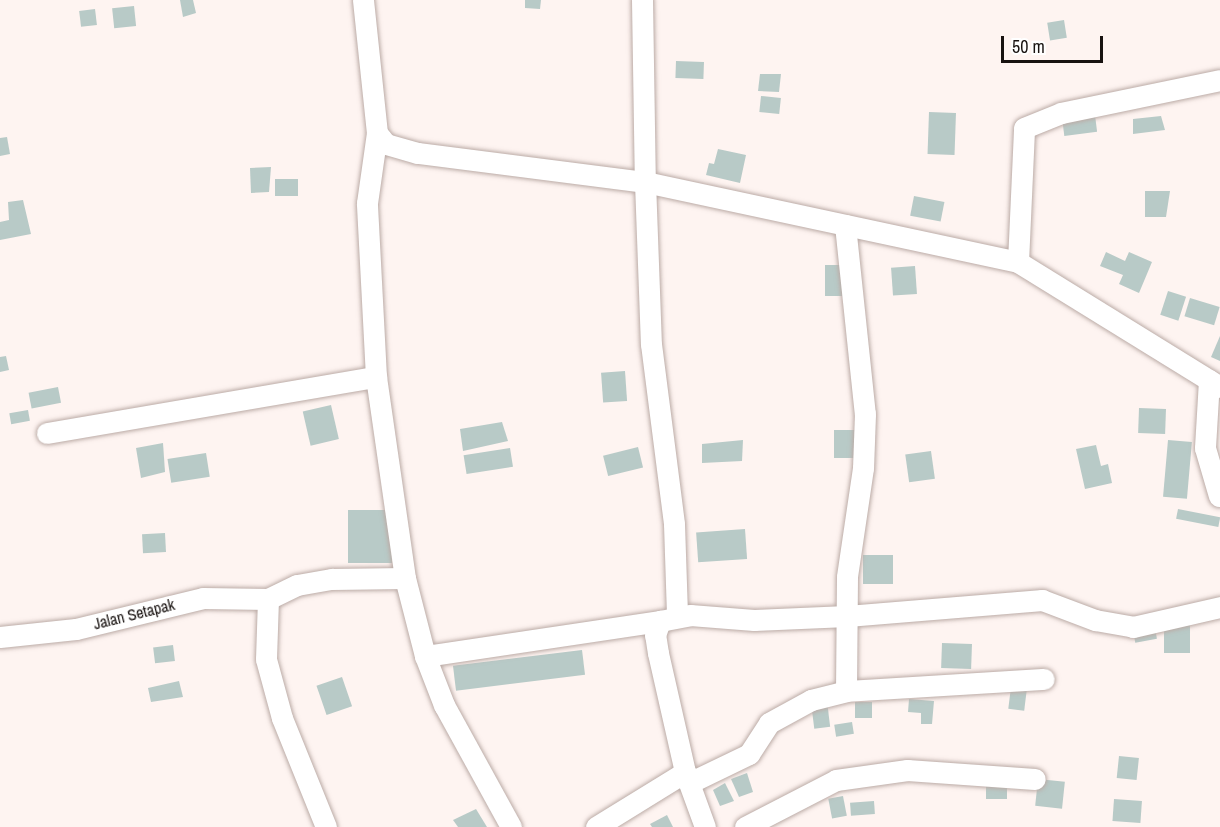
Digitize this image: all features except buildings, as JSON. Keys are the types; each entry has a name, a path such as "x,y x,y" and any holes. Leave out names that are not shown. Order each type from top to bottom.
{"street":[{"path":"363,0 381,143 367,203 376,377 405,579 425,656 444,705 511,827"},
{"path":"642,0 651,344 674,524 669,618 655,634 687,777 705,827"},
{"path":"1017,262 1024,128 1061,113 1220,80"},
{"path":"381,143 645,182 1017,262 1214,383 1205,448 1219,496"},
{"path":"845,225 865,414 847,616 846,692"},
{"path":"47,433 376,377"},
{"path":"326,827 282,718 266,659 268,599 297,585 332,579 405,579"},
{"name":"Jalan Setapak","path":"0,637 76,629 202,598 268,599"},
{"path":"425,656 669,618 754,620 847,616 1042,600 1095,620 1133,627 1220,607"},
{"path":"596,827 687,777 749,754 770,723 791,709 846,692 1044,679"},
{"path":"745,827 836,780 907,770 1035,780"}]}
